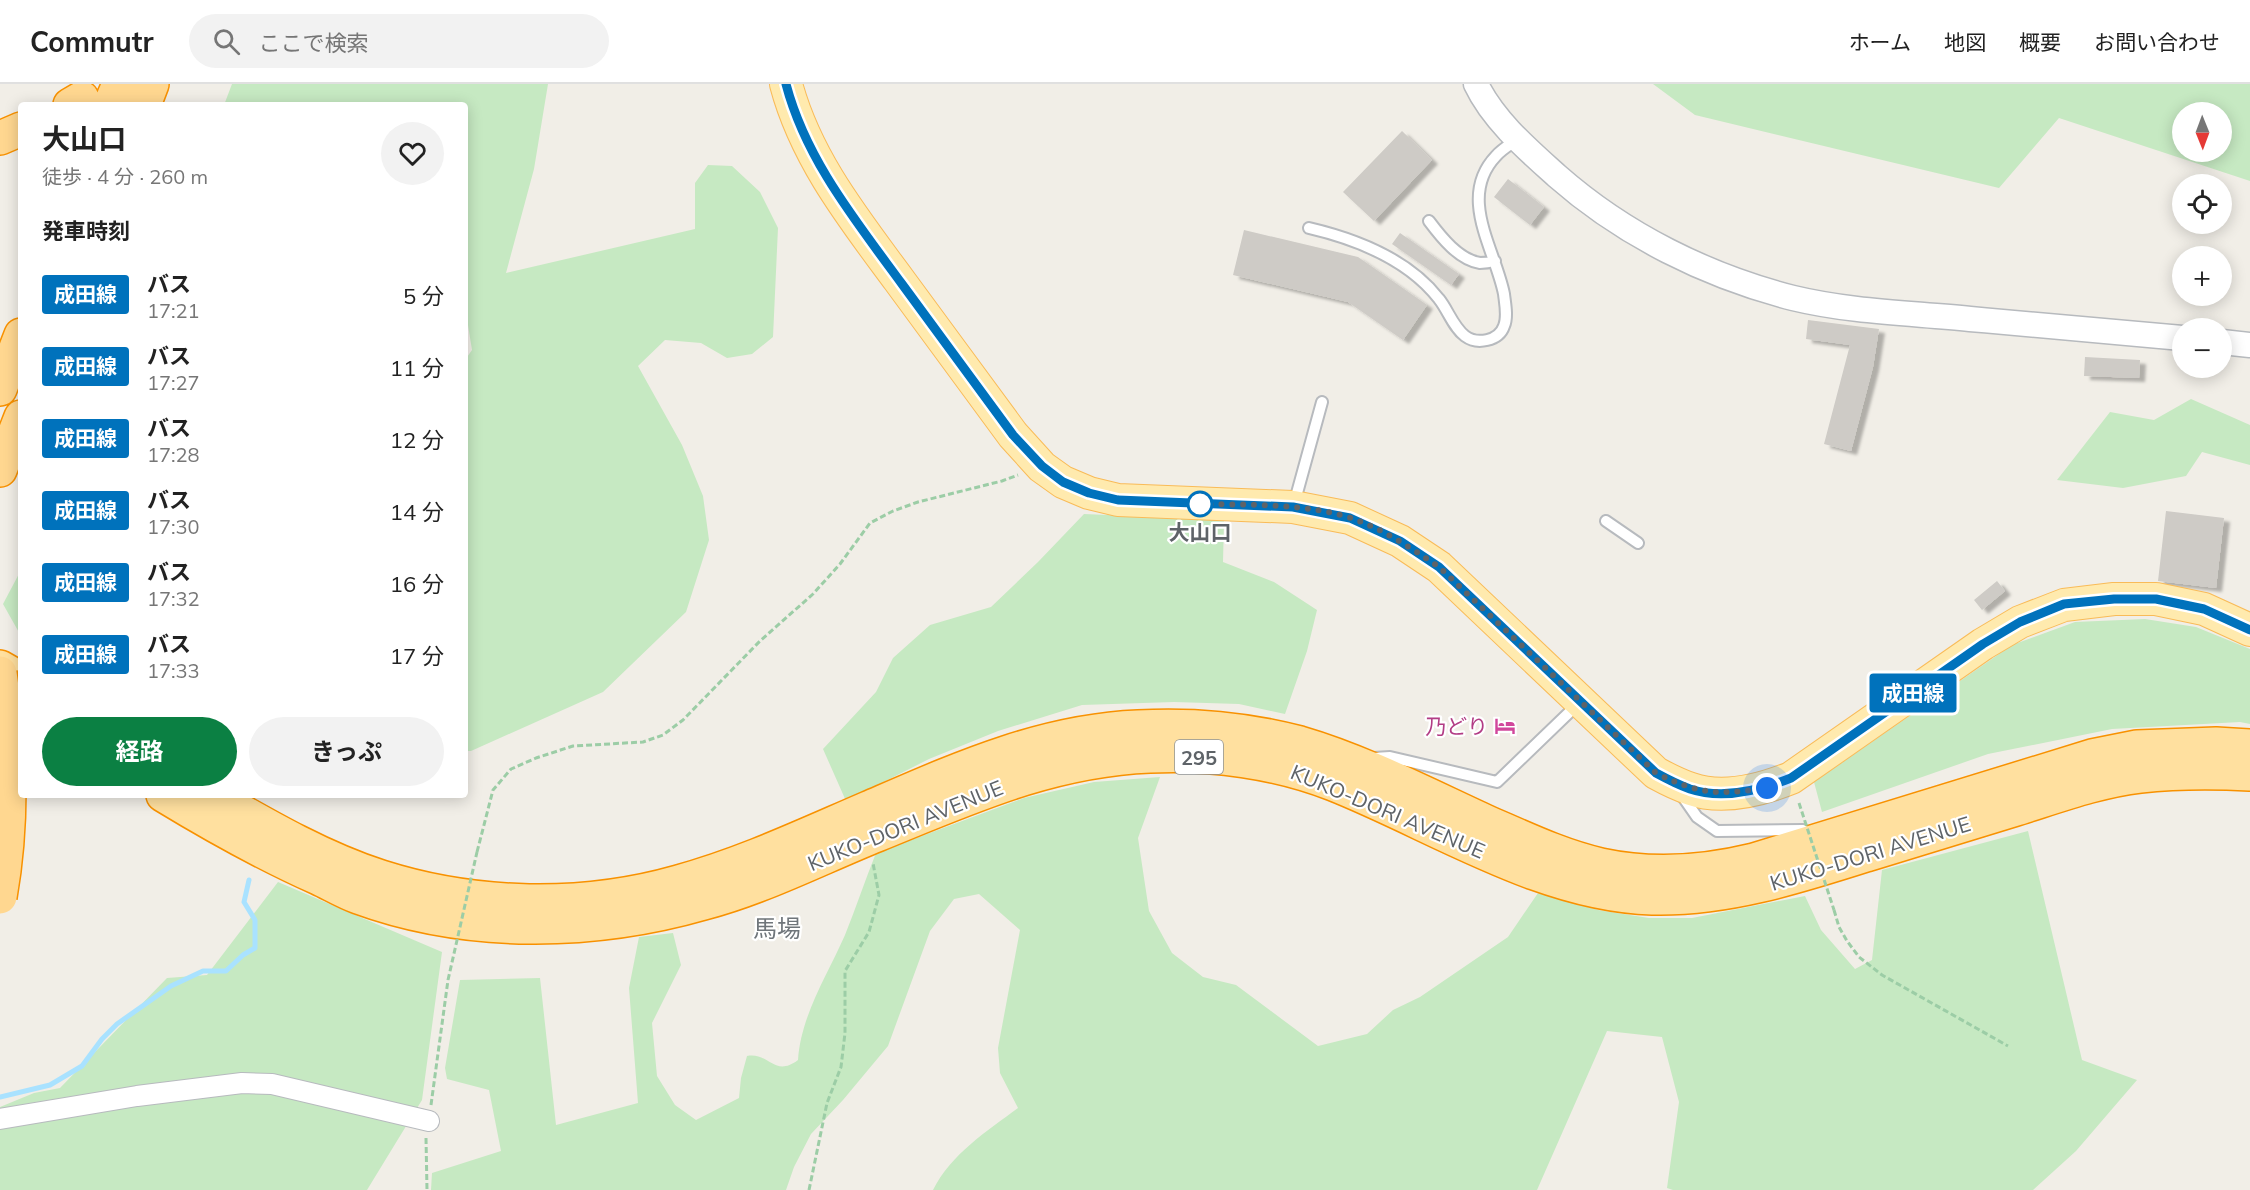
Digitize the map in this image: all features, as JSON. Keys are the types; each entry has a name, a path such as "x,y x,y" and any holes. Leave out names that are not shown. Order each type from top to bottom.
{"highway":[{"path":"90,102 119,84"},
{"path":"145,102 152,84"},
{"path":"0,138 18,130"},
{"path":"0,389 18,343"},
{"path":"0,471 18,425"},
{"path":"0,667 18,677"},
{"path":"0,673 10,774 6,860 0,897"},
{"path":"0,696 18,706"},
{"name":"KUKO-DORI AVENUE","path":"218,798 269,827 378,876 414,886 458,894 505,900 546,900 598,898 679,882 755,857 976,761 1103,729 1195,726 1236,730 1302,744 1353,762 1533,842 1578,859 1606,866 1643,870 1719,868 1808,844 2092,756 2137,747 2216,744 2250,746"},
{"name":"KUKO-DORI AVENUE","path":"168,798 232,837 357,896 458,922 510,926 603,923 707,903 756,886 986,791 1029,776 1070,765 1143,756 1190,756 1284,768 1332,784 1508,862 1573,886 1607,894 1647,898 1680,898 1743,890 1780,881 2112,781 2174,774 2250,774"}],"main road":[{"path":"786,84 799,127 815,159 848,211 1013,435 1042,466 1063,482 1089,493 1118,500 1293,507 1350,518 1400,541 1439,567 1656,773 1692,789 1721,793 1767,788 1791,778 1983,644 2020,622 2064,604 2114,599 2156,599 2204,609 2250,630"}],"street":[{"path":"1476,84 1487,101 1536,157 1588,201 1652,243 1695,264 1794,298 1850,308 2172,337"},
{"path":"2232,343 2250,345"},
{"path":"0,1119 137,1096 242,1083 272,1084 429,1121"}],"lane":[{"path":"1309,228 1340,235 1391,258 1418,277 1439,299 1450,318 1466,336 1481,341 1495,337 1504,326 1506,306 1495,261 1485,238 1478,211 1479,191 1484,174 1496,156 1518,138"},
{"path":"1429,221 1444,240 1463,255 1480,263 1495,261"},
{"path":"1293,507 1322,402"},
{"path":"1606,521 1638,543"},
{"path":"1353,762 1375,757 1390,757 1497,782 1581,701"},
{"path":"1672,781 1697,817 1717,831 1803,830 1808,844"}],"path":[{"path":"427,1190 426,1142 448,980 493,790 511,769 573,746 606,746 643,742 663,735 682,720 760,641 813,594 840,564 870,523 918,502 1002,481 1042,466"},
{"path":"1800,803 1839,927 1859,957 1881,975 2008,1046"},
{"path":"810,1190 827,1103 841,1067 845,1033 845,971 869,932 879,895 873,864 860,842"}],"green space":[{"path":"232,84 548,84 534,169 506,273 695,229 695,183 708,165 732,166 760,192 778,228 773,337 752,354 727,358 701,343 665,340 638,366 682,445 703,496 709,540 686,612 603,692 468,751 468,356 472,350 468,325 468,102 225,102"},
{"path":"1653,84 2250,84 2250,181 2192,162 2232,162 2232,102 2172,102 2172,155 2059,118 1999,188 1695,115"},
{"path":"2191,399 2250,425 2250,465 2202,452 2186,476 2123,488 2057,480 2110,412 2154,420"},
{"path":"1084,514 1224,520 1223,562 1274,582 1317,610 1307,651 1285,714 1239,704 1174,702 1082,705 998,731 929,759 846,801 823,749 876,692 893,658 930,625 991,607"},
{"path":"18,576 18,631 3,604"},
{"path":"2145,619 2196,627 2250,649 2250,724 2240,722 2112,729 1988,754 1822,812 1814,782 2012,645 2075,622"},
{"path":"1160,777 1138,838 1149,911 1172,953 1203,977 1236,985 1318,1046 1367,1034 1393,1010 1420,997 1508,937 1538,893 1598,910 1649,918 1692,918 1805,896 1821,930 1855,969 1872,960 1882,870 2028,831 2082,1060 2137,1080 2076,1151 2033,1190 1673,1190 1667,1188 1679,1102 1662,1037 1607,1031 1537,1190 933,1190 960,1154 1018,1108 1000,1073 998,1048 1020,930 979,894 954,899 930,931 888,1046 811,1134 794,1167 786,1190 431,1190 432,1173 501,1151 489,1090 447,1079 445,1068 460,980 540,978 556,1125 638,1103 629,988 639,937 673,933 681,965 652,1023 657,1076 675,1105 696,1120 739,1098 747,1056 761,1057 777,1066 790,1065 798,1060 809,1011 845,935 876,853 1024,798 1094,782"},
{"path":"278,882 442,952 422,1100 367,1190 0,1190 0,1107 34,1093 60,1088 167,978 207,975"}],"building":[{"path":"1402,131 1432,160 1374,221 1343,192"},
{"path":"1508,179 1544,207 1530,225 1494,197"},
{"path":"1244,230 1358,257 1427,305 1403,340 1348,302 1233,275"},
{"path":"1400,233 1459,274 1451,285 1392,244"},
{"path":"1808,320 1879,329 1873,367 1851,451 1824,444 1850,345 1806,339"},
{"path":"2085,357 2140,360 2139,378 2084,376"},
{"path":"2166,511 2224,518 2216,588 2158,581"},
{"path":"1997,581 2005,591 1982,610 1974,600"}],"waterway":[{"path":"0,1097 50,1085 82,1066 102,1039 117,1024 171,986 203,971 226,971 243,955 255,948 255,920 244,902 249,880"}],"bus line":[{"name":"成田線","path":"786,84 799,127 815,159 848,211 1013,435 1042,466 1063,482 1089,493 1118,500 1293,507 1350,518 1400,541 1439,567 1656,773 1692,789 1721,793 1740,792 1767,788 1791,778 1983,644 2020,622 2064,604 2114,599 2156,599 2204,609 2250,630"}],"place":[{"name":"大山口","path":"1200,504"},
{"name":"乃どり","path":"1505,726"}],"district":[{"name":"馬場","path":"777,928"}],"route":[{"path":"1200,504 1293,507 1311,510 1350,518 1400,541 1439,567 1656,773 1692,789 1704,791 1721,793 1767,788"}]}
